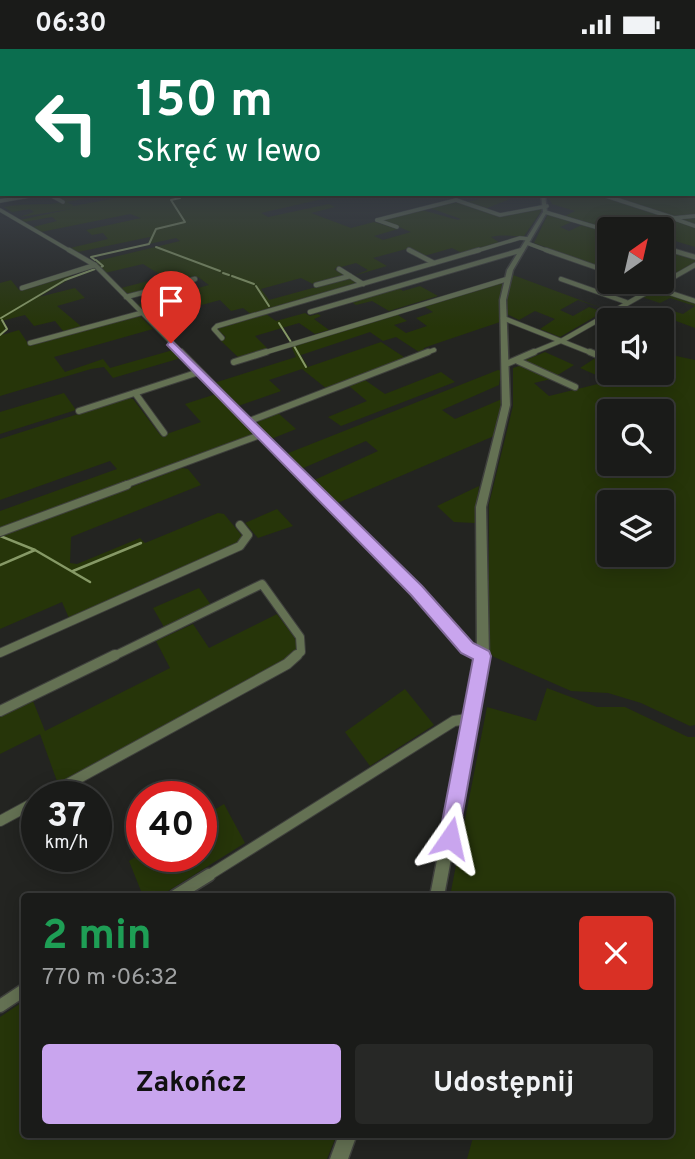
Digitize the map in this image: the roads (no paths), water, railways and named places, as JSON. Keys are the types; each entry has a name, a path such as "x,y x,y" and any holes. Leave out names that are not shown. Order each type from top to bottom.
{"street":[{"path":"22,223 95,265 416,591 467,648 483,656"},
{"path":"385,223 397,227"},
{"path":"438,893 483,656 481,506 506,410 503,318 507,279 538,223"},
{"path":"222,338 214,330 217,326 520,238 526,244 597,268"},
{"path":"310,312 526,244"},
{"path":"409,250 434,263"},
{"path":"674,251 695,257"},
{"path":"22,288 95,265"},
{"path":"674,276 695,265"},
{"path":"338,269 363,284"},
{"path":"316,285 350,276"},
{"path":"126,297 195,279"},
{"path":"234,362 507,279"},
{"path":"561,279 626,302"},
{"path":"506,364 563,340 640,294"},
{"path":"674,294 695,301"},
{"path":"30,343 141,313"},
{"path":"503,318 597,355"},
{"path":"247,422 434,350"},
{"path":"518,361 575,387"},
{"path":"79,411 199,372"},
{"path":"135,393 164,433"},
{"path":"0,532 260,435"},
{"path":"0,653 240,546 248,539 240,525"},
{"path":"0,711 262,584 300,637 301,652 287,664 73,781"},
{"path":"180,893 454,721 473,718"},
{"path":"0,821 21,810"},
{"path":"0,1006 21,992"},
{"path":"339,1159 347,1138"}],"waterway":[{"path":"95,260 91,257 149,244 156,229 182,223"},
{"path":"156,247 220,271"},
{"path":"96,260 103,266 100,268"},
{"path":"1,318 65,280 95,269"},
{"path":"223,273 229,275"},
{"path":"232,276 254,284"},
{"path":"256,286 269,306"},
{"path":"0,335 7,329 2,320"},
{"path":"279,323 291,342"},
{"path":"294,346 306,367"},
{"path":"0,536 35,550"},
{"path":"73,571 141,543"},
{"path":"0,565 35,550"},
{"path":"35,550 90,582"}]}
